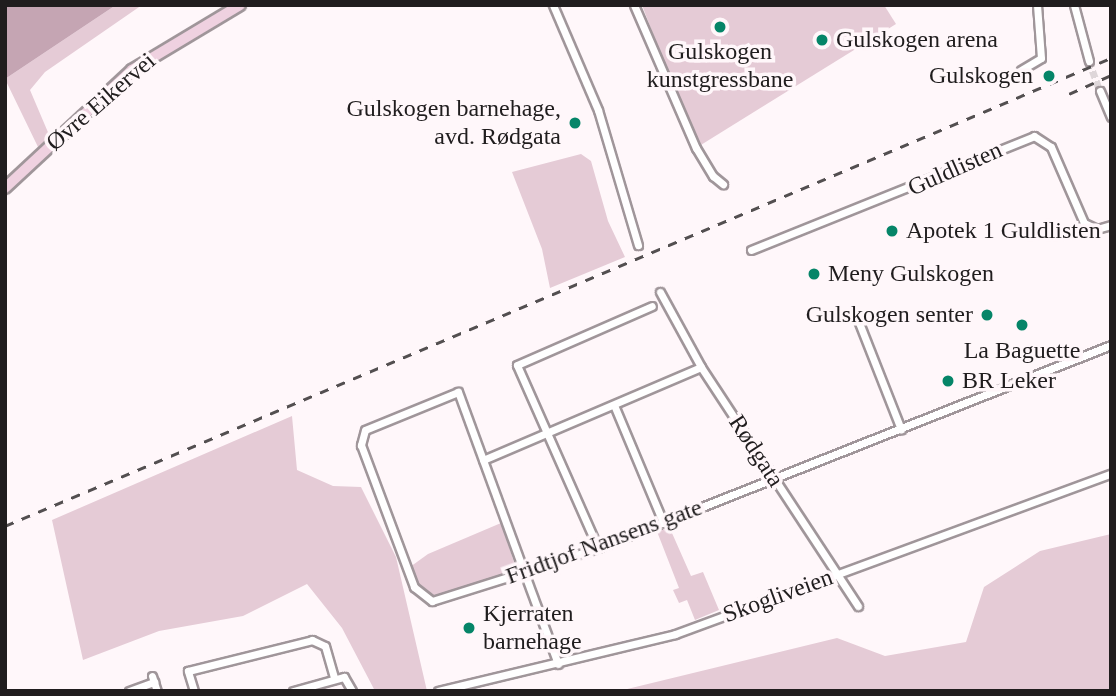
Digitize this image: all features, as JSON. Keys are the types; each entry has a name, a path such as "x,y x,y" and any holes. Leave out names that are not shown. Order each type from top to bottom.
{"main road":[{"name":"Øvre Eikervei","path":"5,188 132,70 240,5"}],"street":[{"path":"553,5 598,110 638,245"},
{"path":"634,5 696,148 713,176 723,184"},
{"path":"1021,70 1041,58 1037,5"},
{"path":"1074,5 1089,61"},
{"path":"1100,91 1111,117"},
{"name":"Guldlisten","path":"751,250 1034,136 1051,146 1084,223 1097,229 1111,225"},
{"name":"Rødgata","path":"660,292 701,367 859,606"},
{"path":"598,548 517,365 652,306"},
{"path":"856,316 901,429"},
{"name":"Fridtjof Nansens gate","path":"483,460 458,392 365,430 359,439 414,587 432,601 598,548 1111,345"},
{"path":"558,664 483,460 701,367"},
{"path":"614,405 663,522"},
{"name":"Skogliveien","path":"438,691 675,634 1111,474"},
{"path":"194,691 188,671 312,640 325,646 334,678"},
{"path":"293,691 345,677 352,691"},
{"path":"129,691 153,679 157,691"}],"shaded area":[{"path":"5,5 116,5 5,79"},
{"path":"116,5 142,5 45,72 30,90 50,137 38,147 5,79"},
{"path":"642,5 884,5 896,24 696,148"},
{"path":"581,154 591,161 608,221 625,257 550,288 542,249 512,172"},
{"path":"292,416 297,470 333,486 361,487 396,557 427,691 375,691 342,628 307,584 243,616 159,631 83,660 52,520"},
{"path":"501,523 517,571 430,598 416,585 410,567 428,554"},
{"path":"668,524 691,576 703,572 719,610 695,620 687,600 679,603 673,590 679,588 656,529"},
{"path":"1111,534 1111,691 619,691 837,638 885,656 966,642 984,587 1040,551"}],"tunnel":[{"path":"1089,61 1100,91"}],"railway":[{"path":"5,526 1111,58"},
{"path":"1069,94 1111,75"}],"place":[{"name":"Gulskogen kunstgressbane","path":"720,27"},
{"name":"Gulskogen arena","path":"822,40"},
{"name":"Gulskogen","path":"1049,76"},
{"name":"Gulskogen barnehage, avd. Rødgata","path":"575,123"},
{"name":"Apotek 1 Guldlisten","path":"892,231"},
{"name":"Meny Gulskogen","path":"814,274"},
{"name":"Gulskogen senter","path":"987,315"},
{"name":"La Baguette","path":"1022,325"},
{"name":"BR Leker","path":"948,381"},
{"name":"Kjerraten barnehage","path":"469,628"}]}
